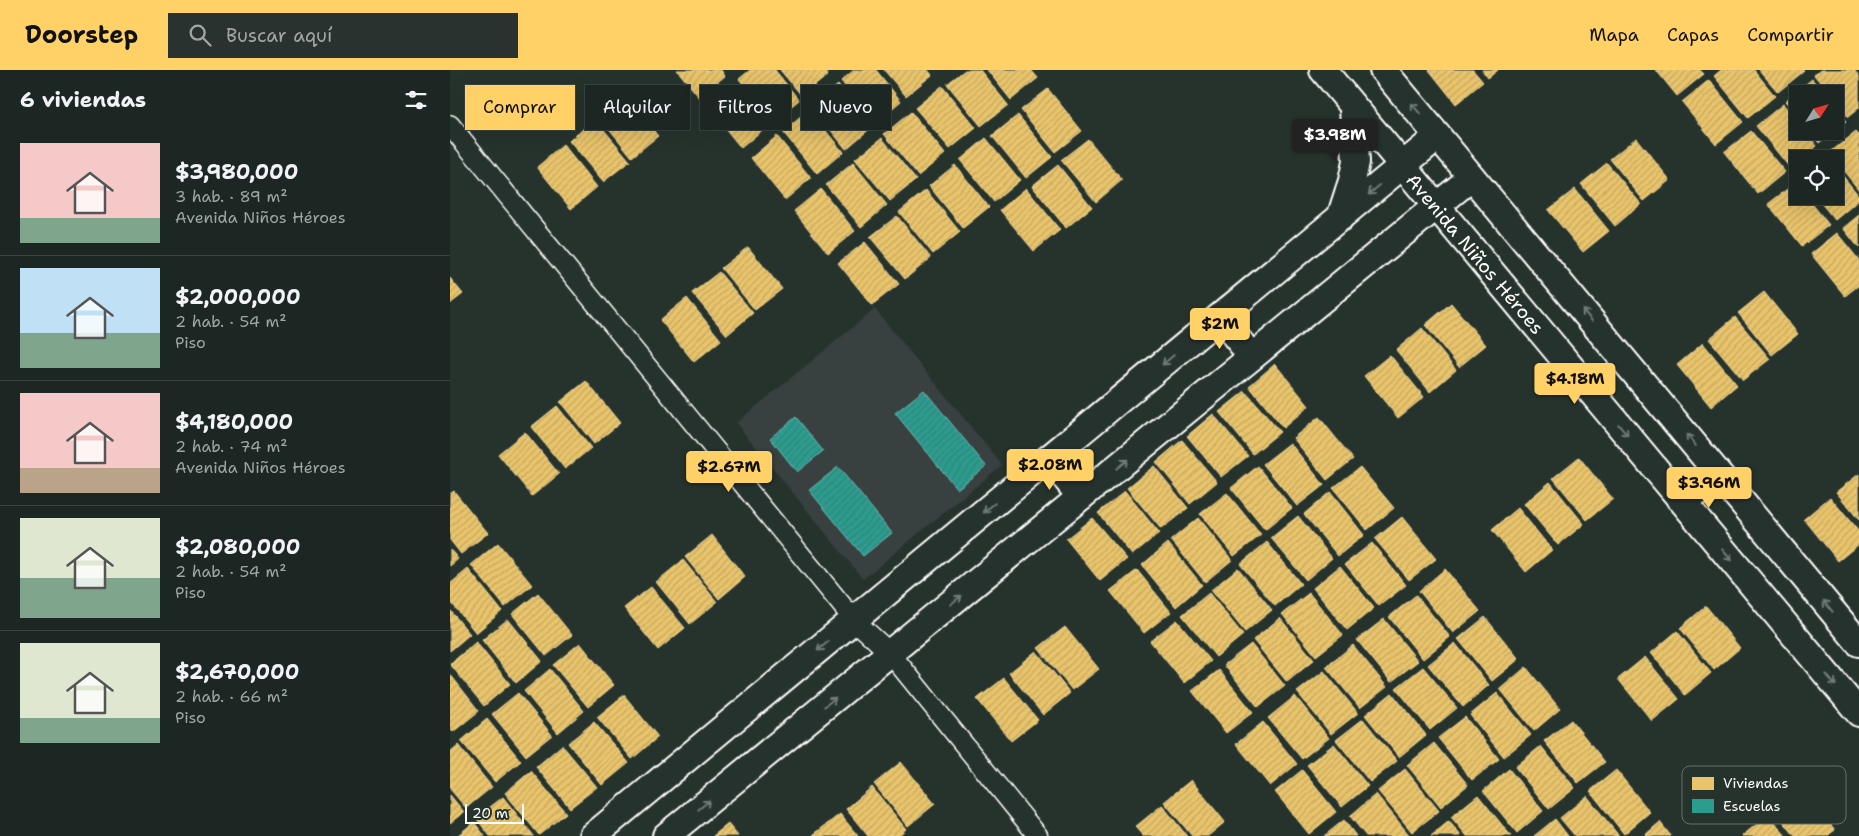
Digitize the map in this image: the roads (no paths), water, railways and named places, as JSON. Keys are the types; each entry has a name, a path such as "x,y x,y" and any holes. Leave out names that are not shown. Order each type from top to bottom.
{"street":[{"name":"Avenida Niños Héroes","path":"1323,70 1859,714"},
{"path":"1383,70 1859,643"},
{"path":"1340,218 1356,162 1353,106"},
{"path":"450,125 854,620 890,653 1038,836"},
{"path":"593,836 1438,136"},
{"path":"666,836 1472,177"},
{"path":"1220,317 1252,357"},
{"path":"1049,458 1082,497"},
{"path":"1679,498 1726,482"}]}
